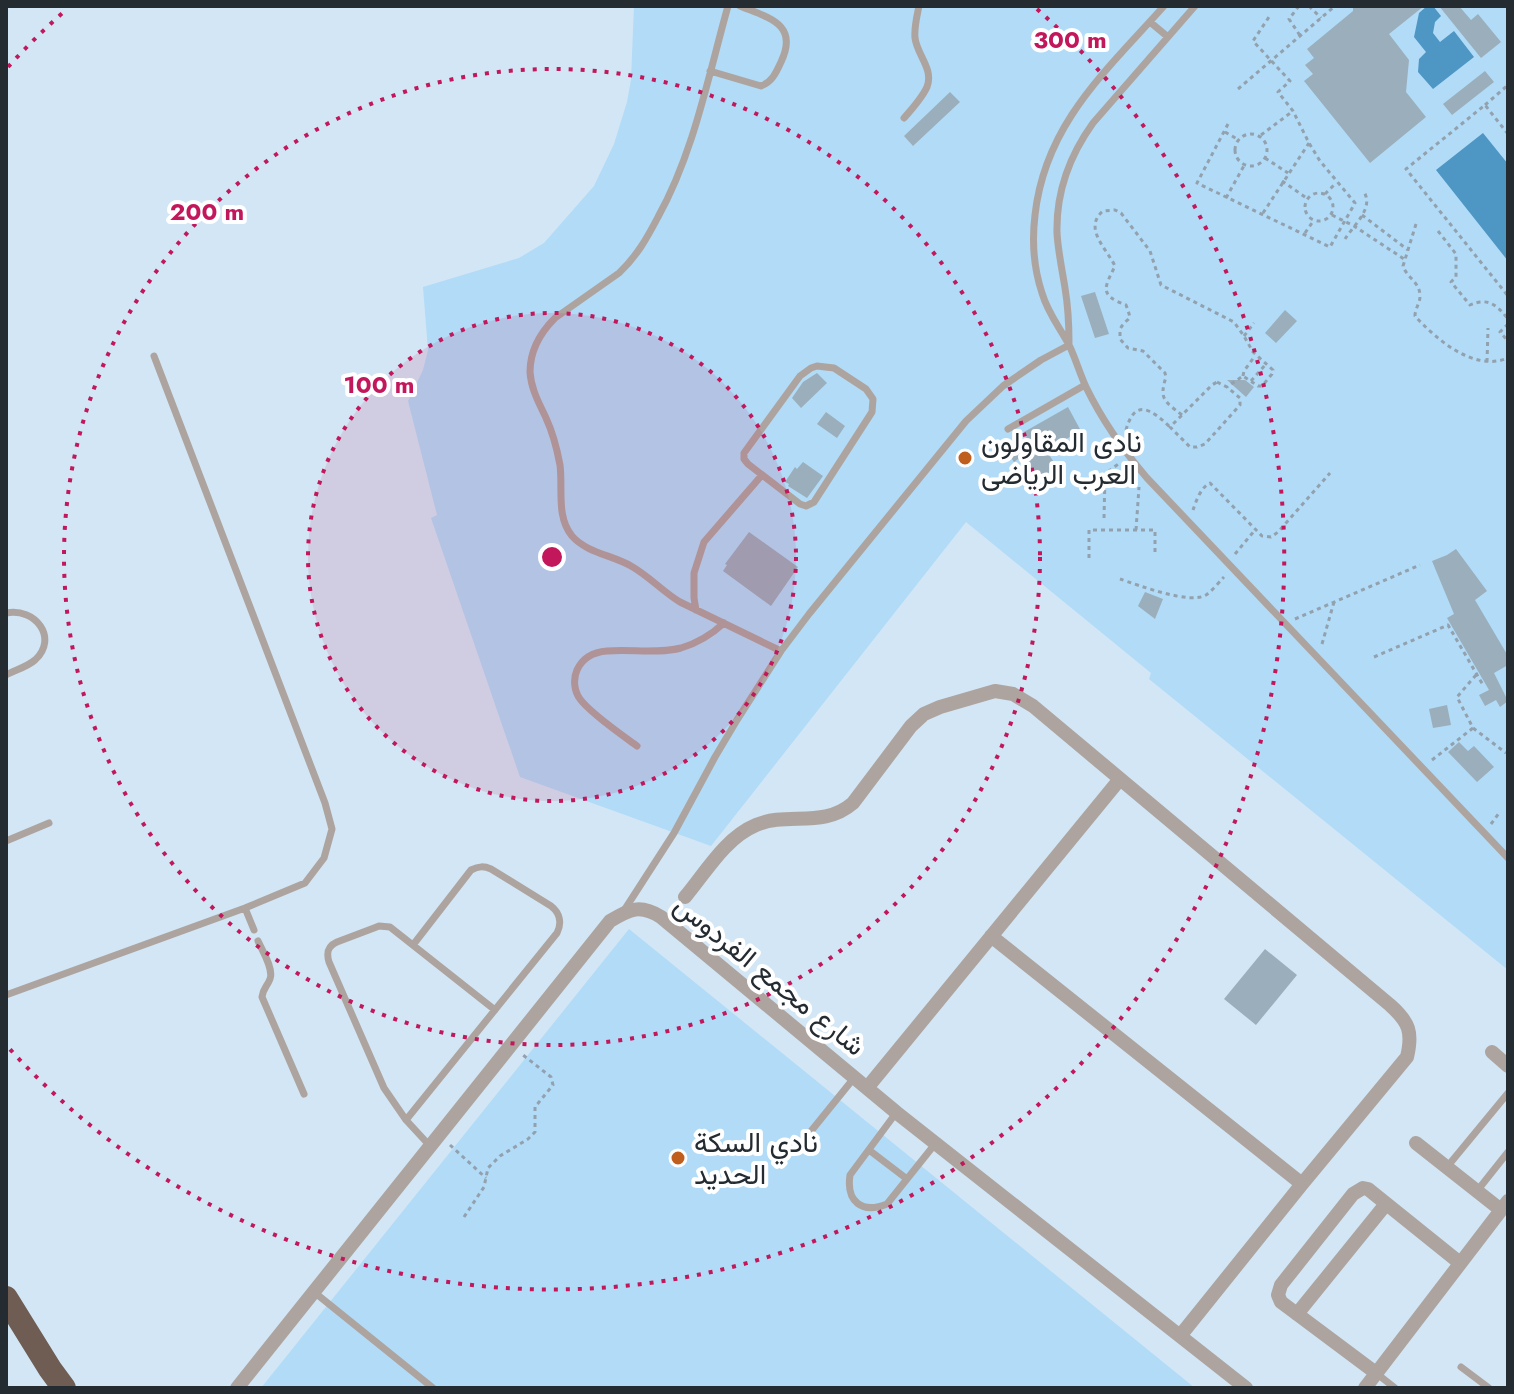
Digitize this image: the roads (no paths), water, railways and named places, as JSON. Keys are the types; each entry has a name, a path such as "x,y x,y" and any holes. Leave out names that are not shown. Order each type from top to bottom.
{"highway":[{"path":"6,1298 64,1388"}],"street":[{"path":"685,897 739,835 767,821 822,818 845,810 917,719 932,710 995,691 1013,694 1033,706 1401,1014 1411,1042 1407,1057 1180,1336"},
{"path":"867,1088 1120,779"},
{"name":"شارع مجمع الفردوس","path":"623,913 638,908 661,917 935,1144 1246,1388"},
{"path":"237,1388 610,921 623,913"},
{"path":"991,936 1302,1184"},
{"path":"1492,1052 1508,1066"},
{"path":"1365,1388 1504,1206 1477,1191 1416,1143"},
{"path":"1376,1373 1281,1302 1278,1295 1281,1285 1353,1194 1363,1188 1460,1263"},
{"path":"1297,1314 1386,1204"}],"lane":[{"path":"728,6 680,175 644,244 619,273 546,327 534,350 530,372 534,393 556,445 561,473 562,511 568,530 579,543 635,568 668,595 781,651"},
{"path":"710,71 766,85 774,77 785,54 787,39 781,26 740,6"},
{"path":"904,118 928,83 928,70 915,36 919,6"},
{"path":"1164,6 1073,110 1054,143 1041,178 1034,224 1038,277 1048,311 1069,345 1098,410 1147,478 1508,858"},
{"path":"1069,345 1057,229 1067,171 1093,123 1195,6"},
{"path":"1150,22 1168,37"},
{"path":"623,913 781,651 966,421 1003,386 1069,345"},
{"path":"6,995 305,883 324,858 332,829 320,788 154,356"},
{"path":"817,366 829,366 870,393 872,412 814,502 806,506 800,504 762,475 748,464 744,453 805,371 817,366"},
{"path":"1008,429 1085,385"},
{"path":"696,610 694,573 704,542 762,475"},
{"path":"6,613 16,611 29,615 39,624 44,637 42,651 34,662 6,675"},
{"path":"637,746 579,698 574,686 582,661 606,651 678,649 695,644 724,623"},
{"path":"6,841 49,823"},
{"path":"406,1120 557,933 560,918 551,906 491,869 478,867 471,870 413,945"},
{"path":"245,908 254,930"},
{"path":"435,1140 406,1120 384,1088 327,956 328,949 332,944 379,926 390,927 495,1010"},
{"path":"258,941 271,973 262,997 304,1094"},
{"path":"799,1146 854,1078"},
{"path":"1447,1167 1508,1093"},
{"path":"897,1113 850,1175 848,1188 853,1199 863,1207 875,1209 887,1204 935,1144"},
{"path":"869,1150 907,1179"},
{"path":"1477,1191 1508,1152"},
{"path":"314,1292 433,1388"},
{"path":"1461,1367 1489,1388"},
{"path":"1376,1373 1395,1388"}],"place":[{"name":"نادى المقاولون العرب الرياضى","path":"965,458"},
{"name":"نادي السكة الحديد","path":"678,1158"}]}
